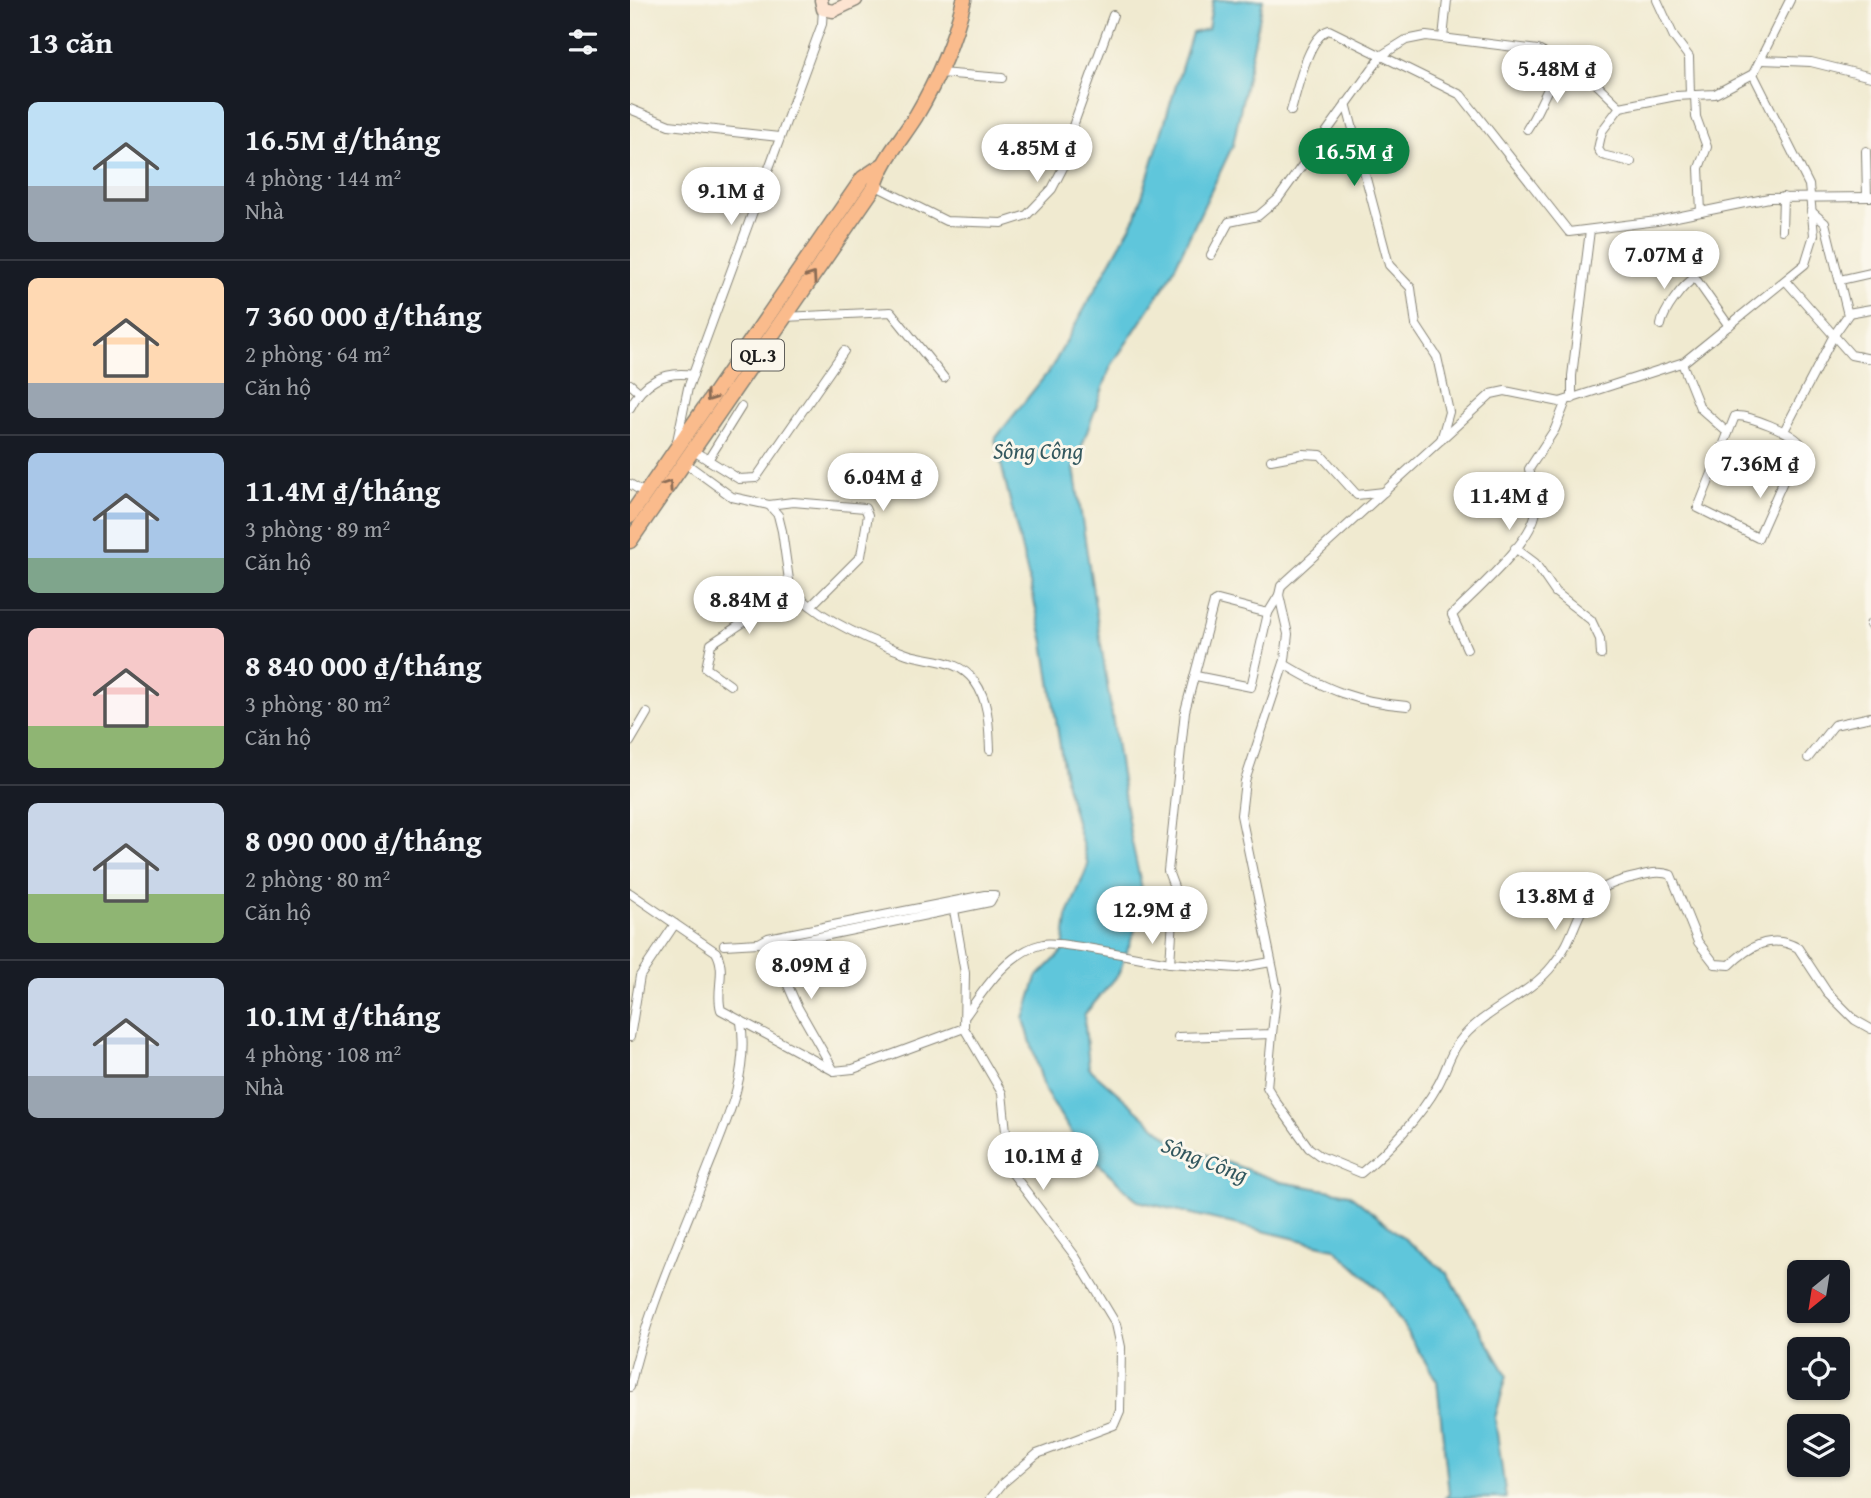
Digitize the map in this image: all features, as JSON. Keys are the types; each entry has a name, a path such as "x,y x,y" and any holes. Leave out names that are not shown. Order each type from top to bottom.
{"highway":[{"name":"QL.3","path":"630,541 685,453 914,120 940,73 964,0"},
{"name":"QL.3","path":"630,516 645,492 685,453 784,317 869,182"}],"main road":[{"path":"822,5 833,11 856,0"}],"street":[{"path":"1443,38 1447,0"},
{"path":"1657,0 1674,37 1689,57 1696,117 1707,147 1699,168 1701,212"},
{"path":"1631,162 1602,155 1598,149 1602,131 1620,107 1715,94 1753,74 1790,0"},
{"path":"685,453 692,375 822,24 822,5"},
{"path":"869,182 946,221 1002,223 1027,215 1052,189 1070,154 1073,126 1113,15"},
{"path":"1291,111 1304,66 1322,32 1335,31 1461,95 1555,218 1569,232 1783,197 1869,197 1866,151"},
{"path":"1211,255 1229,222 1258,216 1278,199 1382,55 1406,40 1426,36 1538,50 1589,77 1620,107"},
{"path":"1761,60 1811,62 1871,77"},
{"path":"1527,129 1552,80 1565,64"},
{"path":"940,73 1002,78"},
{"path":"1196,676 1251,687 1268,613 1279,595 1281,586 1491,394 1505,391 1569,400 1682,363 1805,264 1814,235 1809,185 1753,74"},
{"path":"1346,103 1389,265 1411,288 1416,325 1437,358 1449,412 1441,440"},
{"path":"630,109 669,125 779,137"},
{"path":"1783,197 1783,230"},
{"path":"1784,431 1848,313 1825,223 1811,211"},
{"path":"1467,649 1452,615 1515,548 1534,520 1537,508 1529,468 1555,429 1569,400 1590,230"},
{"path":"1668,252 1688,253 1695,278 1729,326"},
{"path":"1840,280 1871,273"},
{"path":"1661,325 1662,314 1676,301 1684,283 1695,278"},
{"path":"1786,281 1852,355 1871,359"},
{"path":"1848,313 1871,309"},
{"path":"784,317 891,312 944,378"},
{"path":"685,453 708,460 739,479 756,478 844,351"},
{"path":"1682,363 1700,408 1728,433"},
{"path":"630,408 638,391 673,372 692,375"},
{"path":"630,384 638,391"},
{"path":"708,460 741,407"},
{"path":"1738,415 1784,431 1799,440 1800,446 1758,538 1698,508 1728,433 1735,416 1738,415"},
{"path":"685,453 732,497 769,505 793,502 865,508 868,515 861,556 811,606"},
{"path":"1271,460 1303,454 1321,455 1357,495 1384,492"},
{"path":"630,484 645,492"},
{"path":"769,505 778,515 792,590 811,606 870,640 914,656 956,665 971,678 985,703 990,750"},
{"path":"1515,548 1535,563 1555,592 1591,620 1600,639 1601,655"},
{"path":"730,685 706,668 711,644 792,590"},
{"path":"1279,595 1288,634 1284,663 1245,781 1241,815 1277,999 1267,1087 1309,1148 1320,1156 1361,1173 1391,1143 1431,1095 1460,1040 1502,1004 1532,986 1554,964 1590,897 1609,884 1660,873 1671,874 1693,930 1715,964 1730,965 1747,949 1761,943 1788,942 1798,948 1840,1007 1871,1029"},
{"path":"1170,963 1175,890 1168,871 1185,712 1215,601 1268,613"},
{"path":"1284,663 1332,691 1377,704 1407,706"},
{"path":"630,742 647,713"},
{"path":"1808,758 1834,725 1871,717"},
{"path":"630,893 675,924 717,946 769,943 954,909 989,902 994,895 769,943"},
{"path":"954,909 963,948 966,1015 964,1028 1002,1093 1010,1170 1075,1256 1116,1324 1121,1347 1120,1411 1114,1425 1037,1454 1003,1483 991,1498"},
{"path":"630,1037 640,976 675,924"},
{"path":"769,943 797,1006 834,1071"},
{"path":"966,1015 1005,966 1032,948 1049,943 1170,963 1237,968 1271,962"},
{"path":"717,946 716,953 722,965 718,1001 721,1010 834,1071 853,1069 964,1028"},
{"path":"630,1387 654,1306 732,1105 744,1061 741,1022"},
{"path":"1178,1037 1272,1034"}],"water":[{"name":"Sông Công","path":"1213,0 1263,0 1233,145 1169,279 1111,366 1074,468 1130,833 1145,903 1118,975 1084,1015 1089,1068 1174,1143 1281,1182 1349,1194 1447,1273 1507,1375 1495,1418 1506,1498 1445,1498 1449,1494 1437,1381 1383,1293 1334,1248 1138,1201 1080,1146 1045,1091 1024,1019 1037,977 1063,951 1067,917 1088,865 1066,785 1044,642 995,439 1052,367 1136,216 1192,33 1208,29"}]}
